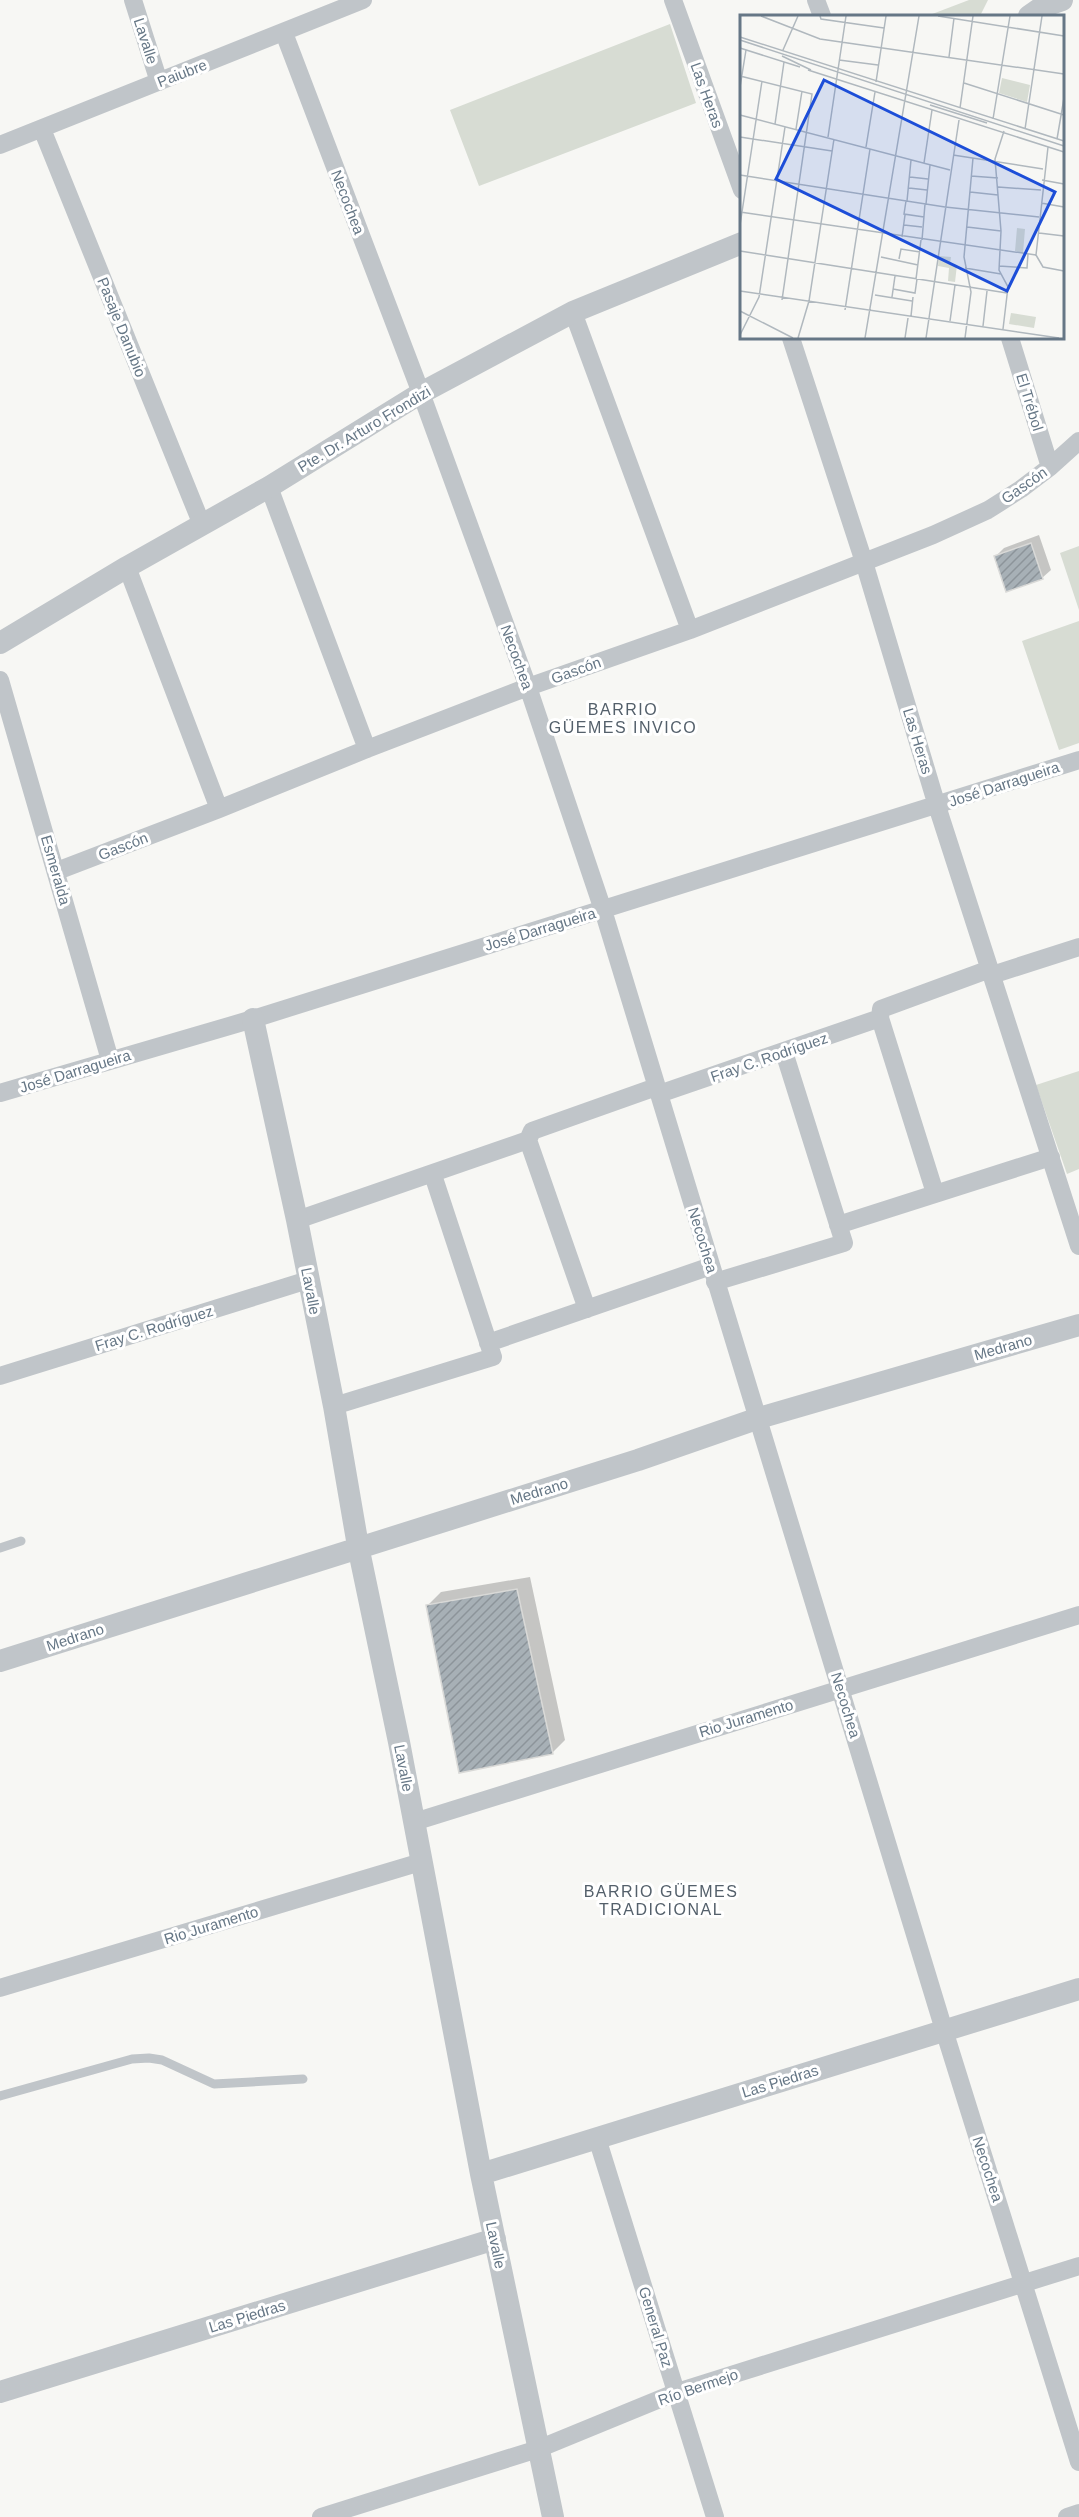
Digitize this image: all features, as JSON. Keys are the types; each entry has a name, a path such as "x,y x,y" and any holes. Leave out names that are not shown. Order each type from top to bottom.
{"street":[{"name":"Lavalle","path":"133,0 159,81"},
{"name":"Paiubre","path":"0,145 363,0"},
{"name":"Las Heras","path":"673,0 740,187"},
{"path":"816,0 822,15"},
{"path":"1030,15 1042,7 1062,0"},
{"name":"Necochea","path":"284,33 421,393 528,687 603,910 944,2030 1079,2462"},
{"name":"Pasaje Danubio","path":"42,129 202,525"},
{"name":"Pte. Dr. Arturo Frondizi","path":"0,644 127,567 269,487 421,393 573,312 740,243"},
{"path":"573,312 690,630"},
{"name":"Las Heras","path":"791,339 864,562 938,806 1079,1246"},
{"name":"El Trébol","path":"1010,339 1050,467"},
{"name":"Gascón","path":"57,871 219,810 367,749 528,687 690,630 965,522 1021,489 1079,441"},
{"path":"269,487 367,749"},
{"path":"127,567 219,810"},
{"name":"Esmeralda","path":"0,680 110,1060"},
{"name":"José Darragueira","path":"0,1093 253,1019 1079,760"},
{"path":"991,972 1079,947"},
{"name":"Fray C. Rodríguez","path":"528,1140 532,1131 784,1052 880,1018 881,1009 991,972"},
{"path":"880,1018 935,1193"},
{"name":"Lavalle","path":"253,1019 297,1220 334,1406 358,1546 414,1822 481,2174 553,2517"},
{"path":"488,1343 587,1309 713,1274 844,1243 784,1052"},
{"path":"297,1220 433,1175 528,1140 587,1309"},
{"path":"838,1225 1051,1157"},
{"path":"334,1406 493,1357 433,1175"},
{"name":"Fray C. Rodríguez","path":"0,1376 309,1280"},
{"name":"Medrano","path":"0,1661 358,1546 638,1460 759,1419 1079,1325"},
{"name":"Rio Juramento","path":"414,1822 1079,1615"},
{"name":"Rio Juramento","path":"0,1988 421,1862"},
{"name":"Las Piedras","path":"481,2174 1079,1989"},
{"name":"General Paz","path":"597,2138 715,2517"},
{"name":"Las Piedras","path":"0,2392 495,2239"},
{"name":"Río Bermejo","path":"321,2517 538,2449 677,2392 1079,2266"},
{"path":"1067,2517 1079,2513"}],"lane":[{"path":"0,1548 21,1541"},
{"path":"0,2096 132,2059 149,2058 179,2066 214,2084 303,2079"}],"shaded area":[{"path":"969,0 988,0 980,15 930,15"},
{"path":"670,24 696,103 479,186 450,110"},
{"path":"1079,546 1079,610 1060,553"},
{"path":"1079,621 1079,743 1059,750 1022,641"},
{"path":"1079,1071 1079,1169 1067,1174 1036,1085"}],"building":[{"path":"1031,543 1043,579 1006,592 994,556"},
{"path":"517,1589 553,1754 459,1773 426,1605"}],"district":[{"name":"BARRIO GÜEMES INVICO","path":"623,718"},
{"name":"BARRIO GÜEMES TRADICIONAL","path":"661,1900"}]}
